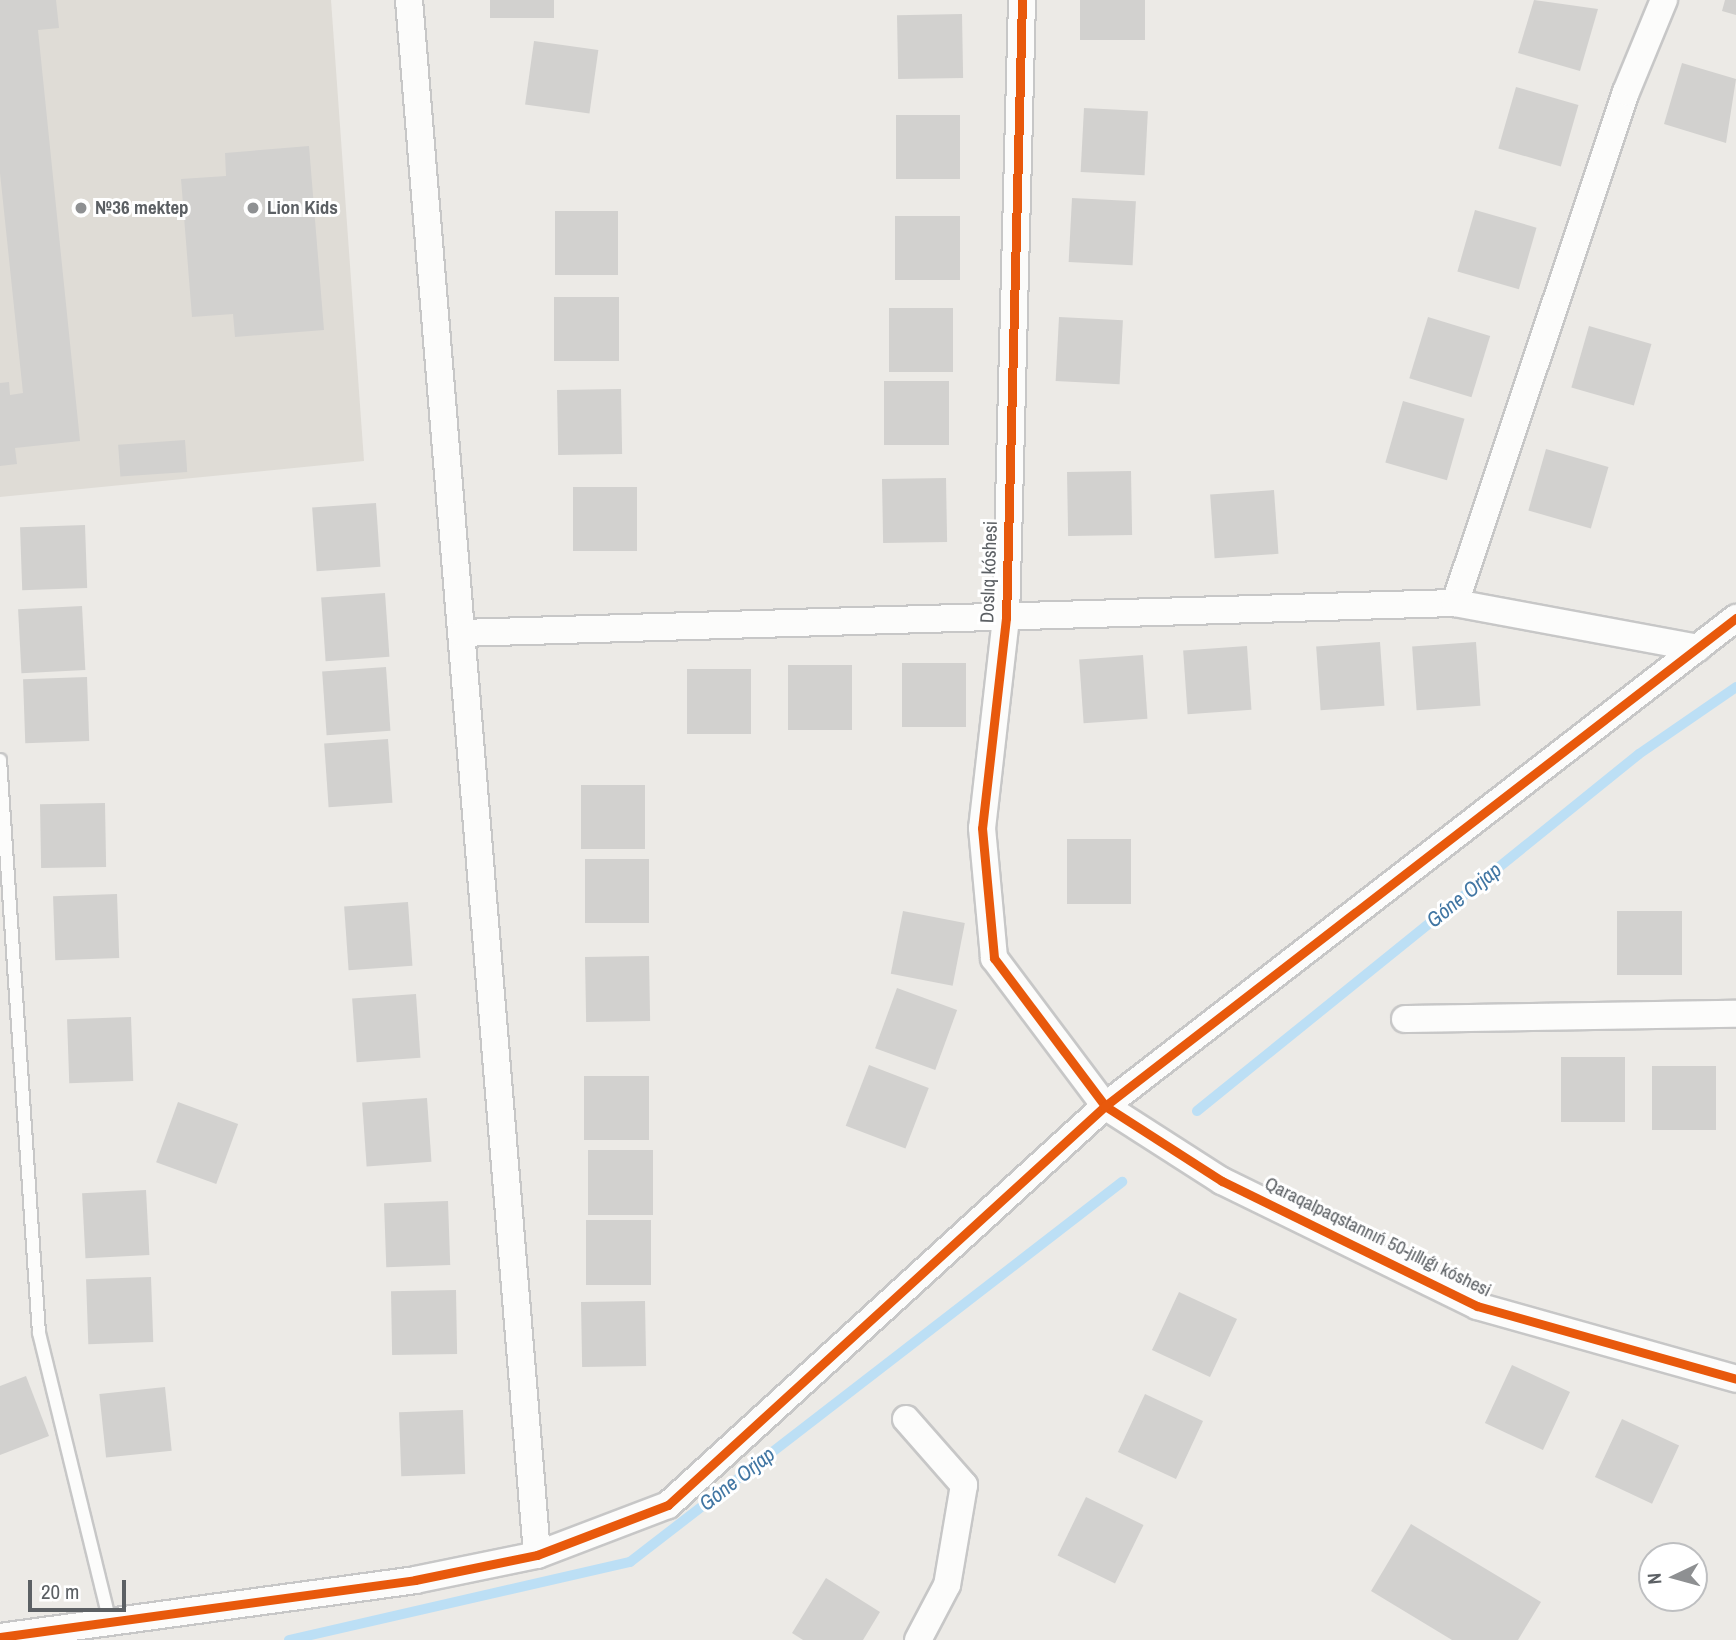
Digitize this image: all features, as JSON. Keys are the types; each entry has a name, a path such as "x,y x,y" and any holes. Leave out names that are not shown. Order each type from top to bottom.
{"street":[{"path":"409,0 537,1555"},
{"name":"Doslıq kóshesi","path":"1023,0 1006,618 982,828 994,958 1105,1106"},
{"path":"1455,603 1626,92 1664,0"},
{"path":"461,633 1455,603 1698,648"},
{"path":"0,1637 109,1618 415,1580 537,1555 668,1505 1105,1106 1736,618"},
{"path":"1405,1019 1736,1014"},
{"name":"Qaraqalpaqstannıń 50-jıllıǵı kóshesi","path":"1105,1106 1222,1181 1477,1306 1736,1379"},
{"path":"906,1419 964,1485 947,1585 918,1640"}],"lane":[{"path":"0,760 39,1332 109,1618"}],"shaded area":[{"path":"0,0 331,0 364,461 0,497"}],"building":[{"path":"0,0 56,0 59,28 38,30 80,441 15,448 17,464 0,466 0,383 9,382 10,395 23,393 0,173"},
{"path":"490,0 554,0 554,18 490,18"},
{"path":"1080,0 1145,0 1145,40 1080,40"},
{"path":"1534,0 1598,9 1580,71 1518,53"},
{"path":"1725,0 1736,0 1736,15 1722,11"},
{"path":"962,14 963,78 898,79 897,15"},
{"path":"534,41 598,50 589,113 525,104"},
{"path":"1682,63 1736,79 1726,143 1664,124"},
{"path":"1516,87 1578,105 1561,166 1498,149"},
{"path":"1084,108 1148,111 1145,175 1081,172"},
{"path":"896,115 960,115 960,179 896,179"},
{"path":"309,146 324,330 235,337 233,314 192,317 181,179 226,176 225,153"},
{"path":"1072,198 1136,201 1133,265 1069,262"},
{"path":"1475,210 1537,228 1519,289 1457,272"},
{"path":"555,211 618,211 618,275 555,275"},
{"path":"895,216 960,216 960,280 895,280"},
{"path":"554,297 619,297 619,361 554,361"},
{"path":"889,308 953,308 953,372 889,372"},
{"path":"1059,317 1123,320 1120,384 1056,381"},
{"path":"1428,317 1490,336 1471,397 1409,378"},
{"path":"1589,326 1651,344 1634,405 1571,388"},
{"path":"884,381 949,381 949,445 884,445"},
{"path":"621,389 622,454 558,455 557,390"},
{"path":"1403,401 1465,419 1447,480 1385,463"},
{"path":"185,440 187,472 120,477 118,445"},
{"path":"1546,449 1608,467 1591,528 1528,511"},
{"path":"1131,471 1132,535 1068,536 1067,472"},
{"path":"946,478 947,542 883,543 882,479"},
{"path":"573,487 637,487 637,551 573,551"},
{"path":"1274,490 1278,554 1215,558 1210,494"},
{"path":"376,503 380,567 317,571 312,507"},
{"path":"85,525 87,588 22,590 20,527"},
{"path":"385,593 389,657 326,661 321,597"},
{"path":"82,606 85,670 21,673 18,609"},
{"path":"1380,642 1384,706 1321,710 1316,646"},
{"path":"1476,642 1480,706 1417,710 1412,646"},
{"path":"1247,646 1251,710 1188,714 1183,650"},
{"path":"1143,655 1147,719 1084,723 1079,659"},
{"path":"902,663 966,663 966,727 902,727"},
{"path":"788,665 852,665 852,730 788,730"},
{"path":"386,667 390,731 327,735 322,671"},
{"path":"687,669 751,669 751,734 687,734"},
{"path":"87,677 89,741 25,743 23,679"},
{"path":"388,739 392,803 329,807 324,743"},
{"path":"581,785 645,785 645,849 581,849"},
{"path":"105,803 106,867 41,868 40,804"},
{"path":"1067,839 1131,839 1131,904 1067,904"},
{"path":"585,859 649,859 649,923 585,923"},
{"path":"117,894 119,958 55,960 53,896"},
{"path":"408,902 412,966 349,970 344,906"},
{"path":"903,911 965,923 953,986 891,974"},
{"path":"1617,911 1682,911 1682,975 1617,975"},
{"path":"649,956 650,1021 586,1022 585,957"},
{"path":"897,988 957,1010 935,1070 875,1048"},
{"path":"416,994 420,1058 357,1062 352,998"},
{"path":"131,1017 133,1081 69,1083 67,1019"},
{"path":"1561,1057 1625,1057 1625,1122 1561,1122"},
{"path":"869,1065 929,1088 905,1149 846,1126"},
{"path":"1652,1066 1716,1066 1716,1130 1652,1130"},
{"path":"584,1076 649,1076 649,1140 584,1140"},
{"path":"427,1098 431,1162 367,1166 362,1103"},
{"path":"178,1102 238,1124 216,1184 156,1162"},
{"path":"588,1150 653,1150 653,1215 588,1215"},
{"path":"146,1190 149,1255 85,1258 82,1193"},
{"path":"448,1201 450,1265 386,1267 384,1203"},
{"path":"586,1220 651,1220 651,1285 586,1285"},
{"path":"151,1277 153,1342 88,1344 86,1279"},
{"path":"456,1290 457,1354 392,1355 391,1291"},
{"path":"1179,1292 1237,1319 1210,1377 1152,1350"},
{"path":"645,1301 646,1366 582,1367 581,1302"},
{"path":"1512,1365 1570,1392 1543,1450 1485,1423"},
{"path":"26,1376 49,1436 0,1455 0,1386"},
{"path":"165,1387 172,1451 106,1458 99,1394"},
{"path":"1145,1394 1203,1421 1176,1479 1118,1452"},
{"path":"463,1410 465,1474 401,1476 399,1412"},
{"path":"1622,1419 1679,1446 1652,1504 1595,1477"},
{"path":"1086,1497 1144,1525 1115,1583 1058,1555"},
{"path":"1411,1524 1541,1602 1518,1640 1452,1640 1371,1591"},
{"path":"826,1578 880,1612 863,1640 803,1640 792,1633"}],"waterway":[{"name":"Góne Orjap","path":"1197,1111 1639,754 1736,687"},
{"name":"Góne Orjap","path":"289,1640 630,1562 1122,1182"}],"cycle path":[{"path":"1022,0 1006,618 982,828 994,958 1105,1106 1222,1181 1477,1306 1736,1379"},
{"path":"0,1637 415,1580 537,1555 668,1505 1105,1106 1736,618"}],"place":[{"name":"№36 mektep","path":"81,208"},
{"name":"Lion Kids","path":"253,208"}]}
